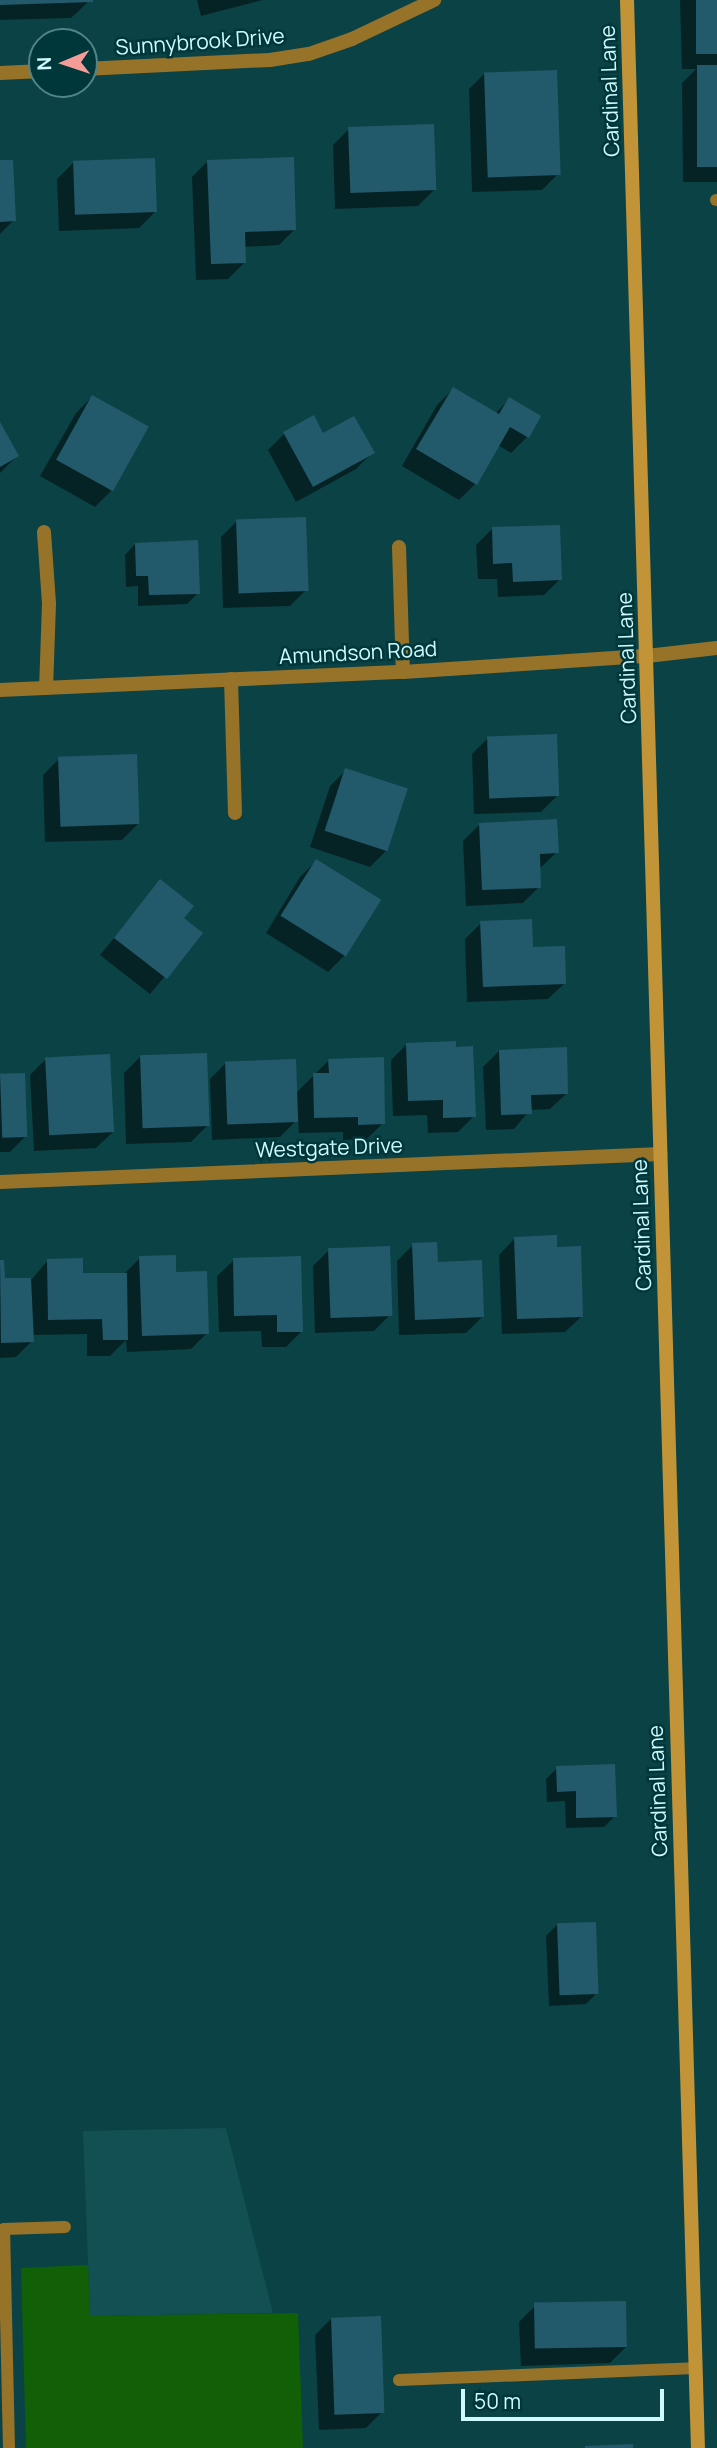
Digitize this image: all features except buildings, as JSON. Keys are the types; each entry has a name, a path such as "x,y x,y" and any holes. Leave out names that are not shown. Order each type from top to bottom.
{"street":[{"name":"Sunnybrook Drive","path":"98,68 270,60 309,54 352,39 434,0"},
{"name":"Cardinal Lane","path":"627,0 698,2448"},
{"path":"0,73 28,72"},
{"path":"44,532 49,604 47,688"},
{"path":"399,547 403,672"},
{"name":"Amundson Road","path":"0,690 403,672 647,656 717,648"},
{"path":"232,679 235,813"},
{"name":"Westgate Drive","path":"0,1182 660,1154"}],"lane":[{"path":"9,2448 4,2229 65,2227"},
{"path":"399,2380 695,2368"}],"shaded area":[{"path":"226,2128 273,2313 90,2316 83,2131"}],"green space":[{"path":"88,2265 90,2316 298,2313 303,2448 26,2448 21,2268"}]}
